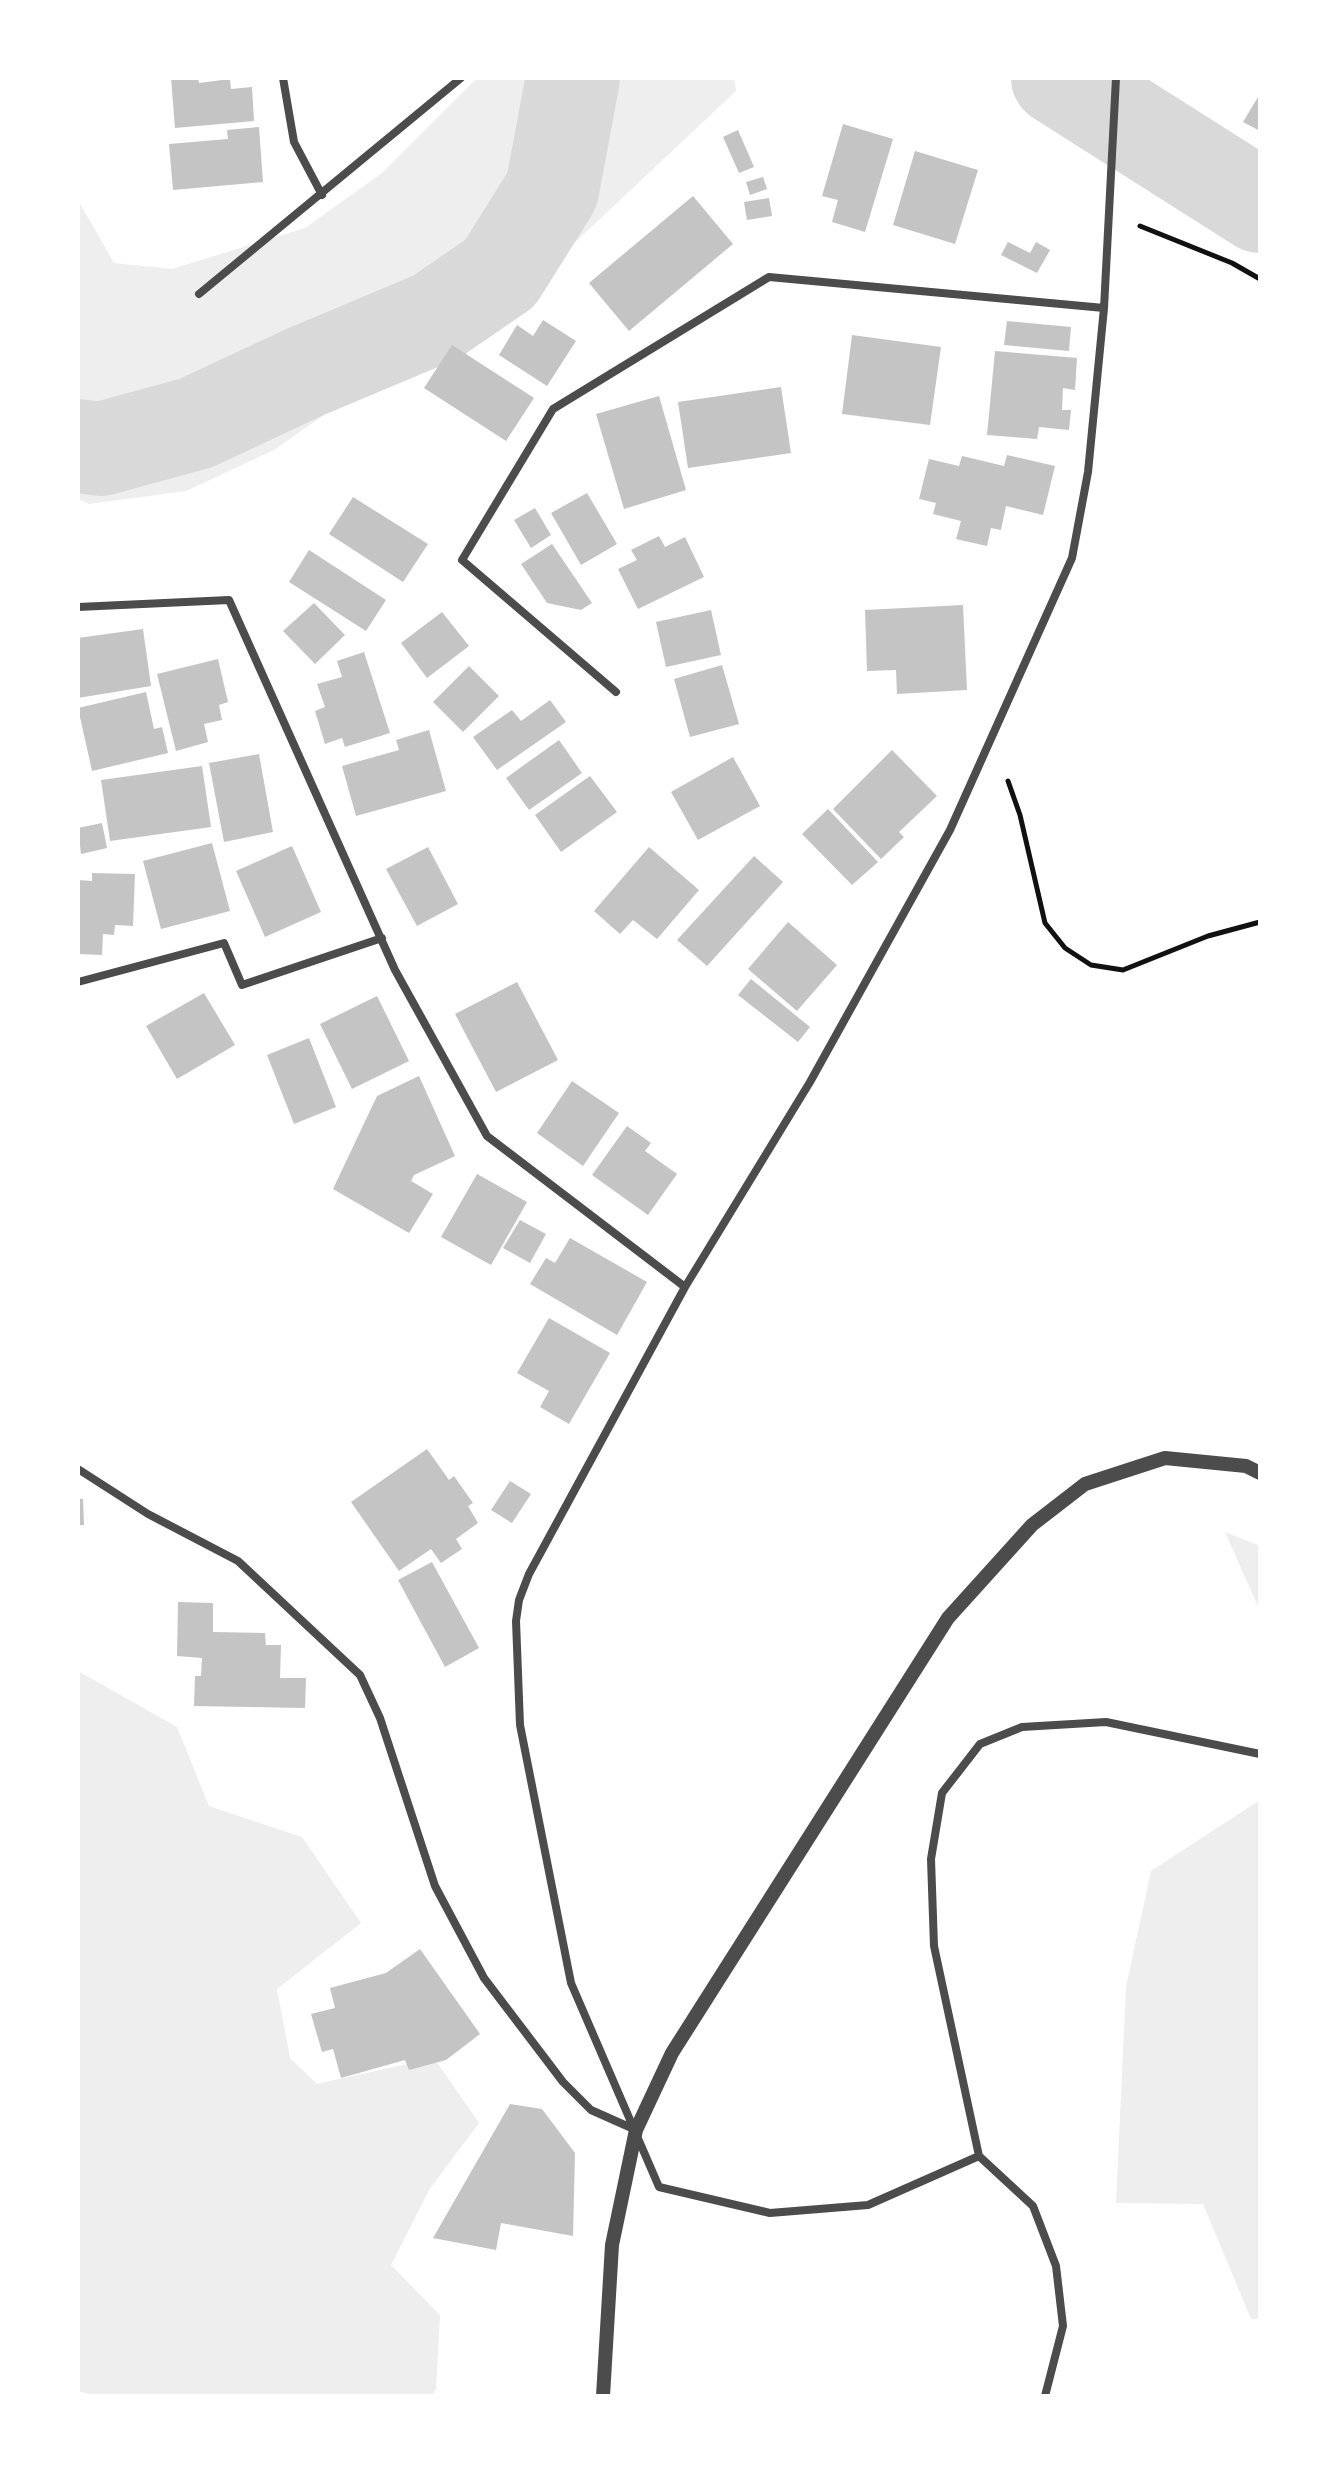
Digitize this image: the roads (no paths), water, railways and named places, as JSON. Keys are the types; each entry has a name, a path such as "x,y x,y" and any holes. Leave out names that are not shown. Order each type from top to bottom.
{"street":[{"path":"283,78 294,142 322,195"},
{"path":"199,294 461,78"},
{"path":"979,2156 868,2205 770,2213 659,2187 571,1983 520,1725 516,1621 519,1600 529,1574 685,1287 817,1069 950,830 1072,558 1088,472 1104,308 1116,78"},
{"path":"616,692 462,560 553,409 769,277 1104,308"},
{"path":"78,607 229,600 382,938 487,1136 685,1287"},
{"path":"78,982 224,943 242,985 382,938"},
{"path":"603,2396 612,2245 636,2130 672,2053 948,1618 1032,1525 1085,1484 1165,1458 1246,1466 1260,1473"},
{"path":"78,1469 148,1514 238,1561 360,1675 380,1718 435,1886 484,1978 563,2082 591,2110 636,2130"},
{"path":"1045,2396 1063,2326 1056,2266 1033,2206 979,2156 934,1946 931,1859 942,1793 980,1744 1022,1727 1106,1722 1260,1754"}],"waterway":[{"path":"78,446 101,449 196,423 305,372 436,317 500,273 552,190 573,78"},
{"path":"1058,78 1260,206"}]}
